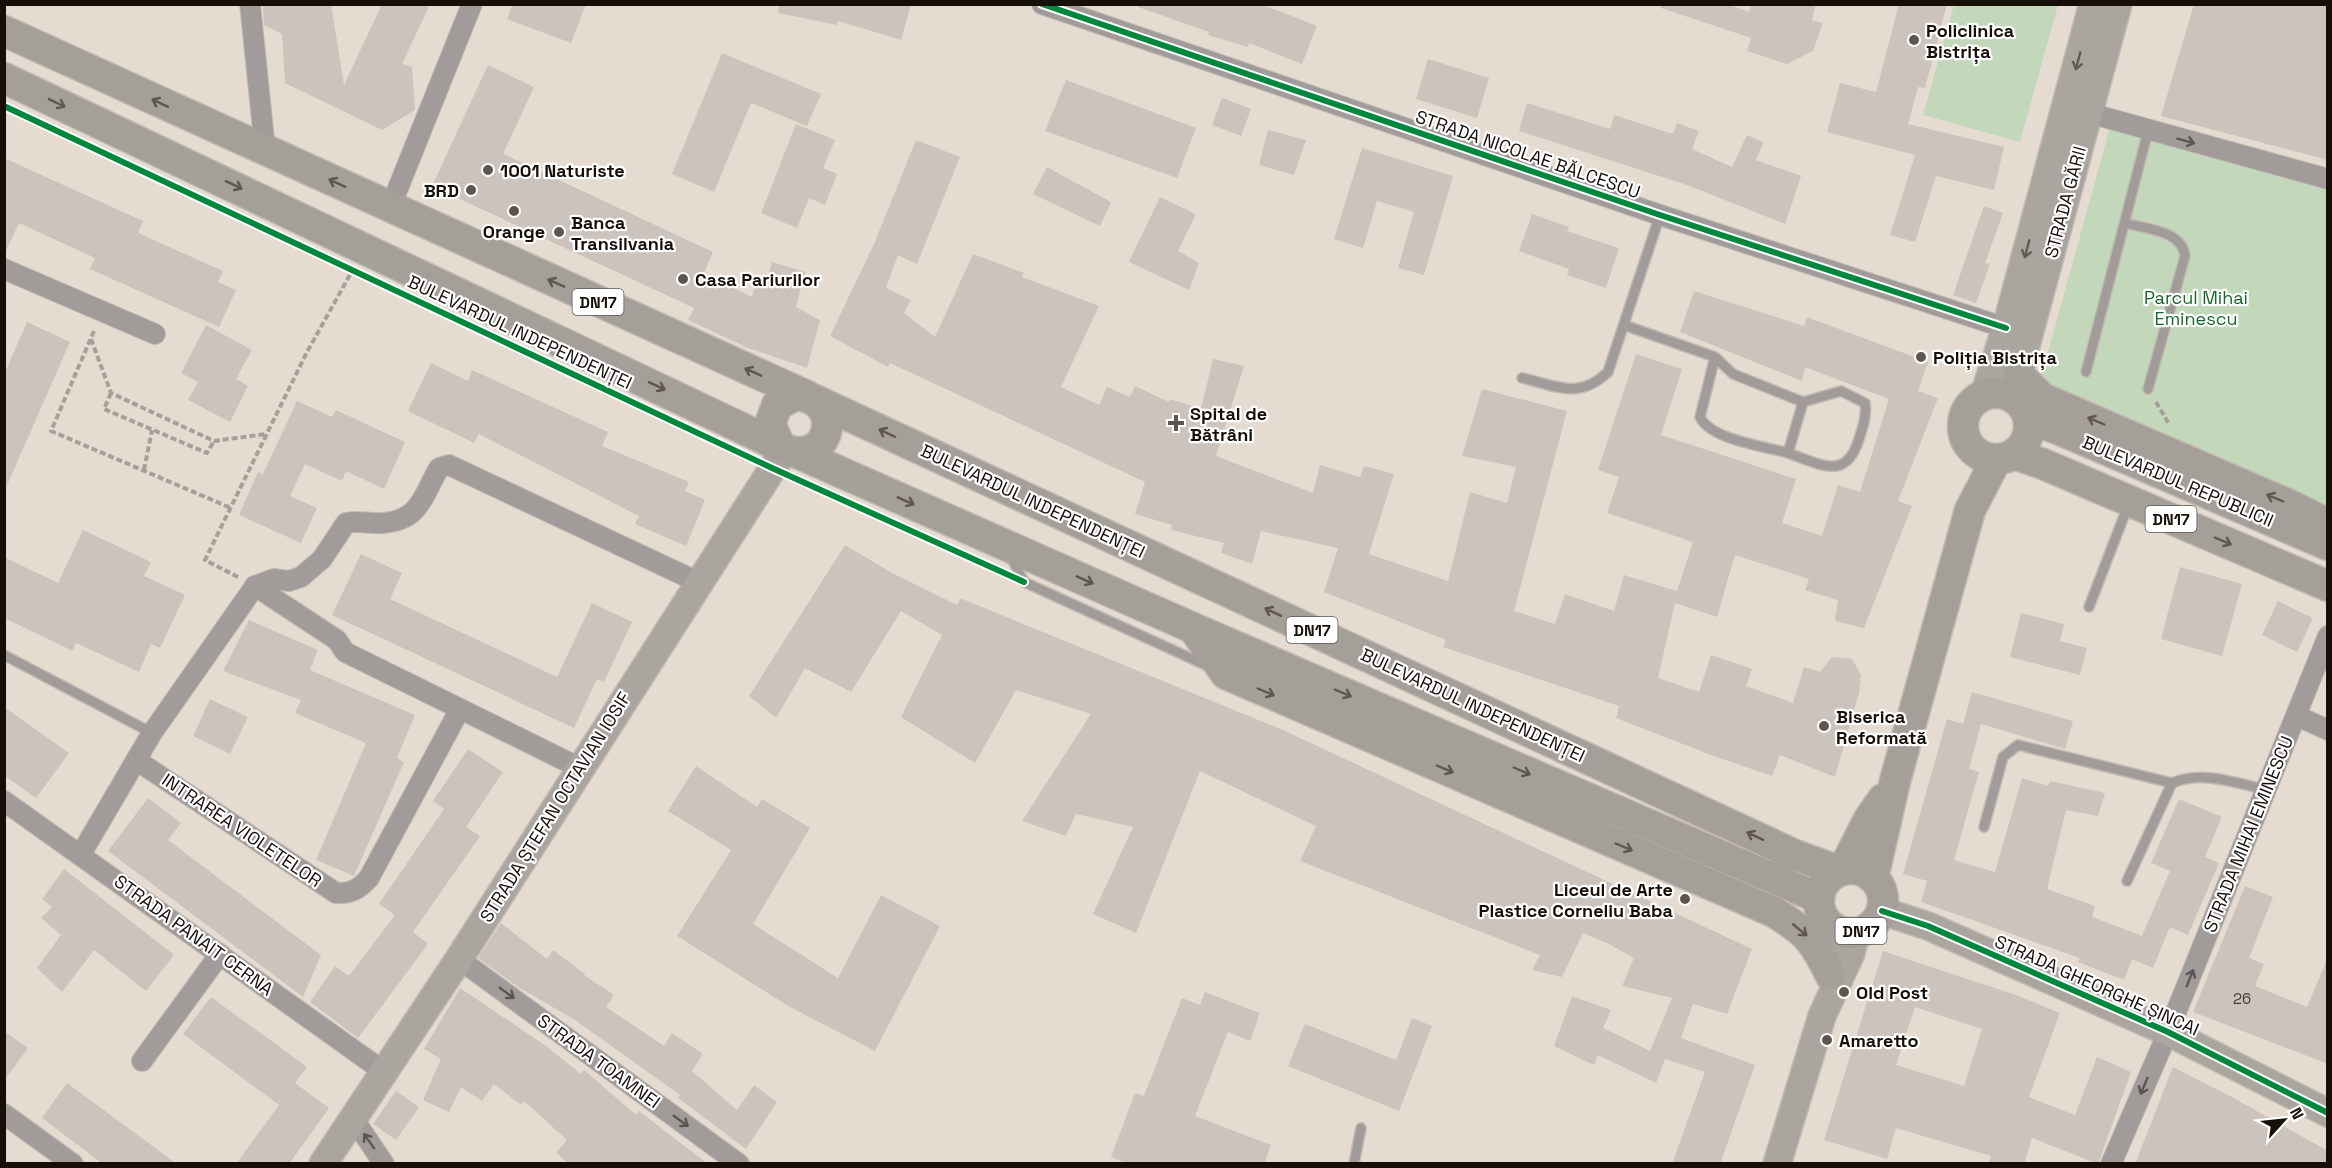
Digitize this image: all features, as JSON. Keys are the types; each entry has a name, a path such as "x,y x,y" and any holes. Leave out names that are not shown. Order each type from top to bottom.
{"main road":[{"name":"BULEVARDUL INDEPENDENȚEI","path":"4,31 811,398 1774,845 1841,871 1857,870 1873,878"},
{"name":"BULEVARDUL INDEPENDENȚEI","path":"4,78 786,448 1193,628 1819,898"},
{"path":"2022,398 2027,439 1996,456 1969,447 1962,428 1968,408 1984,395 1995,393 2022,398 2042,398 2292,506 2328,524"},
{"path":"796,395 811,398 826,415 826,434 814,448 786,448 770,424 772,414 786,398 796,395"},
{"name":"BULEVARDUL REPUBLICII","path":"2022,398 2058,429 2328,545"},
{"name":"BULEVARDUL REPUBLICII","path":"1996,456 2130,501 2328,586"},
{"name":"DN17","path":"1895,781 1869,819 1841,871 1822,887 1819,898 1820,910 1845,931 1867,929 1882,911 1883,899 1880,888 1873,878 1895,781 1970,510 1996,456"},
{"path":"1193,628 1226,674 1774,912 1802,929 1817,948 1829,987"},
{"path":"1809,858 1834,848 1869,819"}],"street":[{"path":"250,4 265,149"},
{"path":"390,208 472,4"},
{"name":"STRADA NICOLAE BĂLCESCU","path":"1042,4 1660,214 2006,328"},
{"name":"STRADA GĂRII","path":"1984,395 2006,328 2093,4"},
{"name":"STRADA GĂRII","path":"2022,398 2089,113 2118,4"},
{"path":"2089,113 2328,179"},
{"path":"7,277 103,312 155,334"},
{"name":"STRADA ȘTEFAN OCTAVIAN IOSIF","path":"323,1164 459,959 698,582 786,448"},
{"path":"81,854 152,733 255,586 274,579 290,581 301,577 322,559 346,523 359,520 382,523 412,513 421,505 439,468 449,465 698,582"},
{"path":"255,586 337,640 345,652 580,768"},
{"name":"STRADA MIHAI EMINESCU","path":"2111,1164 2168,1032 2328,636"},
{"name":"INTRAREA VIOLETELOR","path":"136,760 336,893 348,894 361,887 369,878 460,709"},
{"path":"2297,716 2328,730"},
{"name":"STRADA PANAIT CERNA","path":"4,801 383,1071"},
{"name":"STRADA GHEORGHE ȘINCAI","path":"1882,911 1928,926 2168,1032 2328,1113"},
{"path":"1777,1164 1829,987 1834,949 1845,931"},
{"path":"142,1061 220,954"},
{"name":"STRADA TOAMNEI","path":"459,959 739,1164"},
{"path":"4,1114 73,1164"},
{"path":"353,1118 384,1164"}],"lane":[{"path":"2086,372 2148,131"},
{"path":"1522,378 1579,390 1596,384 1608,372 1660,214"},
{"path":"2125,223 2176,237 2184,246 2185,256 2148,389"},
{"path":"1624,326 1715,357 1733,374 1803,402 1841,391 1865,403 1867,413 1854,456 1846,464 1832,468 1788,453 1714,433 1704,426 1700,417 1715,357"},
{"path":"1788,453 1803,402"},
{"path":"2089,607 2130,501"},
{"path":"1004,544 1024,582 1226,674"},
{"path":"4,655 152,733"},
{"path":"1984,827 2003,757 2018,745 2172,783 2193,776 2207,777 2267,790"},
{"path":"2127,881 2172,783"},
{"path":"1353,1164 1361,1128"}],"path":[{"path":"342,265 364,275"},
{"path":"255,586 206,560 306,354 353,270"},
{"path":"103,312 51,431 231,508"},
{"path":"90,338 111,393 214,441 267,434"},
{"path":"2148,389 2170,427"},
{"path":"111,393 104,409 207,453 214,441"},
{"path":"144,470 152,430"}],"green space":[{"path":"1954,5 2058,5 2020,142 1923,115"},
{"name":"Parcul Mihai Eminescu","path":"2112,120 2327,179 2327,505 2040,381"}],"building":[{"path":"263,4 331,4 344,85 382,4 430,4 402,64 412,67 415,110 382,130 285,83 282,34 264,25"},
{"path":"513,4 586,4 571,43 507,19"},
{"path":"779,4 911,4 901,40 838,21 837,25 778,13"},
{"path":"1138,4 1261,4 1317,26 1302,64 1249,43 1248,47 1208,35 1209,32 1138,7"},
{"path":"1661,4 1727,4 1749,12 1752,4 1816,4 1812,20 1823,23 1813,51 1787,64 1747,51 1751,38 1661,8"},
{"path":"1899,4 1947,4 1925,88 1918,87 1908,124 2004,147 1994,190 1936,176 1915,242 1890,235 1915,155 1827,132 1840,83 1876,92"},
{"path":"2194,4 2328,4 2328,160 2161,116"},
{"path":"722,53 821,94 807,126 751,103 714,192 672,174"},
{"path":"1428,59 1489,78 1477,118 1416,99"},
{"name":"1001 Naturiste","path":"488,65 534,87 503,154 713,252 704,273 752,297 756,283 765,289 772,262 805,272 796,307 820,320 807,368 748,348 688,320 694,308 432,186"},
{"path":"1066,80 1196,128 1177,178 1045,131"},
{"path":"1222,98 1251,109 1241,136 1212,125"},
{"path":"1527,103 1610,129 1614,115 1673,134 1677,123 1699,131 1692,149 1732,167 1747,135 1764,142 1756,160 1801,176 1785,224 1687,185 1519,131"},
{"path":"796,124 835,140 823,168 837,174 825,205 809,198 797,228 761,213"},
{"path":"1268,130 1306,140 1294,175 1259,165"},
{"path":"916,140 960,157 917,264 898,255 886,288 911,300 904,313 935,337 973,254 1024,273 1022,277 1099,306 1061,387 1099,405 1107,387 1130,397 1135,386 1169,402 1170,399 1201,409 1213,359 1244,366 1216,456 1313,493 1320,465 1360,477 1364,466 1394,474 1369,554 1448,581 1470,492 1507,503 1516,467 1462,456 1482,389 1567,411 1514,611 1555,624 1565,594 1614,611 1624,575 1677,591 1693,542 1607,513 1619,477 1598,470 1636,354 1682,369 1661,435 1796,479 1782,523 1822,536 1838,485 1860,492 1889,399 1805,367 1802,381 1680,332 1694,291 1804,326 1807,317 1928,362 1918,391 1938,398 1898,501 1912,506 1864,628 1835,621 1838,600 1805,590 1809,579 1735,555 1717,617 1675,603 1658,678 1699,692 1711,655 1752,669 1746,686 1793,703 1804,667 1820,672 1832,657 1852,659 1861,675 1859,693 1835,777 1780,755 1772,776 1616,718 1619,706 1443,647 1446,640 1324,592 1338,548 1261,531 1252,564 1221,553 1224,543 1171,530 1172,525 1135,514 1145,482 890,363 888,367 830,336 874,244"},
{"path":"1362,148 1453,176 1424,275 1398,268 1414,212 1377,201 1363,248 1334,239"},
{"path":"4,158 143,221 138,233 223,271 218,282 236,290 219,327 90,269 95,258 19,223 4,255"},
{"path":"1047,167 1111,202 1100,226 1033,194"},
{"path":"1160,197 1196,214 1178,251 1199,263 1189,290 1129,262"},
{"path":"1984,206 2003,213 1985,263 1990,264 1976,303 1953,295"},
{"path":"1532,214 1569,227 1567,231 1619,248 1606,288 1567,275 1569,269 1519,251"},
{"path":"27,322 70,342 4,492 4,375"},
{"path":"206,325 252,350 236,379 248,386 230,422 188,400 198,382 181,373"},
{"path":"431,363 468,381 472,370 608,432 602,446 689,482 685,491 705,500 686,546 635,524 639,516 479,434 474,443 408,411"},
{"path":"297,401 332,417 336,410 405,442 384,489 346,471 342,481 305,464 290,496 317,508 301,543 239,515 258,472 263,474"},
{"path":"83,530 151,562 144,576 185,595 160,648 151,644 139,672 76,643 73,651 4,618 4,557 58,583"},
{"path":"845,545 892,573 957,605 960,598 1283,730 1752,949 1727,1014 1693,1004 1681,1038 1755,1065 1720,1164 1672,1164 1705,1072 1665,1059 1656,1083 1598,1055 1594,1065 1554,1046 1572,996 1611,1010 1603,1028 1650,1051 1672,998 1622,986 1634,958 1609,944 1583,933 1562,977 1532,970 1540,955 1300,861 1316,826 1200,771 1136,933 1093,914 1133,827 1076,814 1066,836 1022,821 1091,714 1016,690 975,763 901,717 942,635 901,611 851,692 805,668 776,718 749,696"},
{"path":"361,554 402,573 390,599 557,677 592,603 632,622 604,682 597,679 574,728 332,615"},
{"path":"2180,567 2242,584 2222,656 2161,639"},
{"path":"2278,601 2313,618 2297,652 2262,635"},
{"path":"2021,613 2064,624 2060,641 2087,648 2080,675 2010,657"},
{"path":"249,620 318,650 310,670 415,715 397,758 404,762 354,876 316,860 366,743 295,713 301,700 223,671"},
{"path":"1972,692 2073,721 2065,749 1981,724 1969,769 1979,772 1954,860 1995,872 2022,778 2048,786 2050,781 2105,793 2098,816 2066,810 2047,889 2095,906 2092,917 2142,936 2170,871 2151,863 2179,799 2222,817 2205,857 2219,863 2188,935 2170,927 2153,968 2132,959 2124,980 2078,962 2080,958 1921,902 1927,881 1903,874 1947,719 1963,724"},
{"path":"210,699 248,717 230,754 193,736"},
{"path":"4,707 69,753 36,798 4,775"},
{"path":"468,749 503,772 466,827 480,836 413,932 428,944 358,1038 310,1002 335,966 349,976 395,915 379,904 444,809 433,801"},
{"path":"696,766 757,807 762,799 810,828 753,924 838,978 881,895 940,926 875,1051 790,1007 677,936 731,850 668,811"},
{"path":"148,798 181,823 168,840 321,955 303,997 108,851"},
{"path":"64,869 174,955 146,991 94,950 62,992 37,968 61,935 41,918 52,907 42,899"},
{"path":"2245,886 2273,897 2249,958 2264,964 2255,986 2307,1007 2328,957 2328,1064 2193,1012"},
{"path":"501,923 547,959 553,950 614,995 606,1007 664,1046 672,1033 703,1054 692,1071 737,1110 754,1085 777,1102 746,1149 678,1098 680,1095 575,1020 518,987 478,958"},
{"path":"1883,951 2016,995 2060,1013 2029,1097 2075,1115 2097,1057 2131,1072 2098,1164 2032,1138 2024,1164 1988,1164 1991,1156 1896,1128 1887,1159 1824,1140","holes":["1915,1007 1982,1029 1964,1086 1896,1065"]},
{"path":"460,988 546,1046 581,1074 584,1070 636,1115 639,1111 708,1164 569,1164 556,1153 567,1140 524,1101 521,1105 494,1084 482,1101 461,1087 449,1112 423,1100 441,1059 424,1049"},
{"path":"1205,992 1260,1013 1250,1041 1228,1032 1195,1116 1271,1145 1264,1164 1128,1164 1111,1157 1135,1093 1144,1096 1182,998 1200,1005"},
{"path":"211,997 307,1067 295,1083 329,1108 289,1164 236,1164 279,1105 183,1034"},
{"path":"1412,1018 1432,1026 1399,1111 1288,1066 1305,1024 1396,1060"},
{"path":"4,1031 28,1048 4,1081"},
{"path":"2173,1067 2328,1151 2328,1164 2135,1164"},
{"path":"67,1083 177,1164 103,1164 42,1118"},
{"path":"396,1091 419,1107 396,1140 373,1124"}],"cycle path":[{"path":"1042,4 1660,215 2006,328"},
{"path":"4,106 772,468 1024,582"},
{"path":"1882,911 1928,926 2168,1032 2328,1113"}],"place":[{"name":"Policlinica Bistrița","path":"1914,40"},
{"name":"1001 Naturiste","path":"488,170"},
{"name":"BRD","path":"471,190"},
{"name":"Orange","path":"514,211"},
{"name":"Banca Transilvania","path":"559,232"},
{"name":"Casa Pariurilor","path":"683,279"},
{"name":"Poliția Bistrița","path":"1921,357"},
{"name":"Spital de Bătrâni","path":"1176,423"},
{"name":"Biserica Reformată","path":"1824,726"},
{"name":"Liceul de Arte Plastice Corneliu Baba","path":"1685,899"},
{"name":"Old Post","path":"1844,992"},
{"name":"Amaretto","path":"1827,1040"}]}
